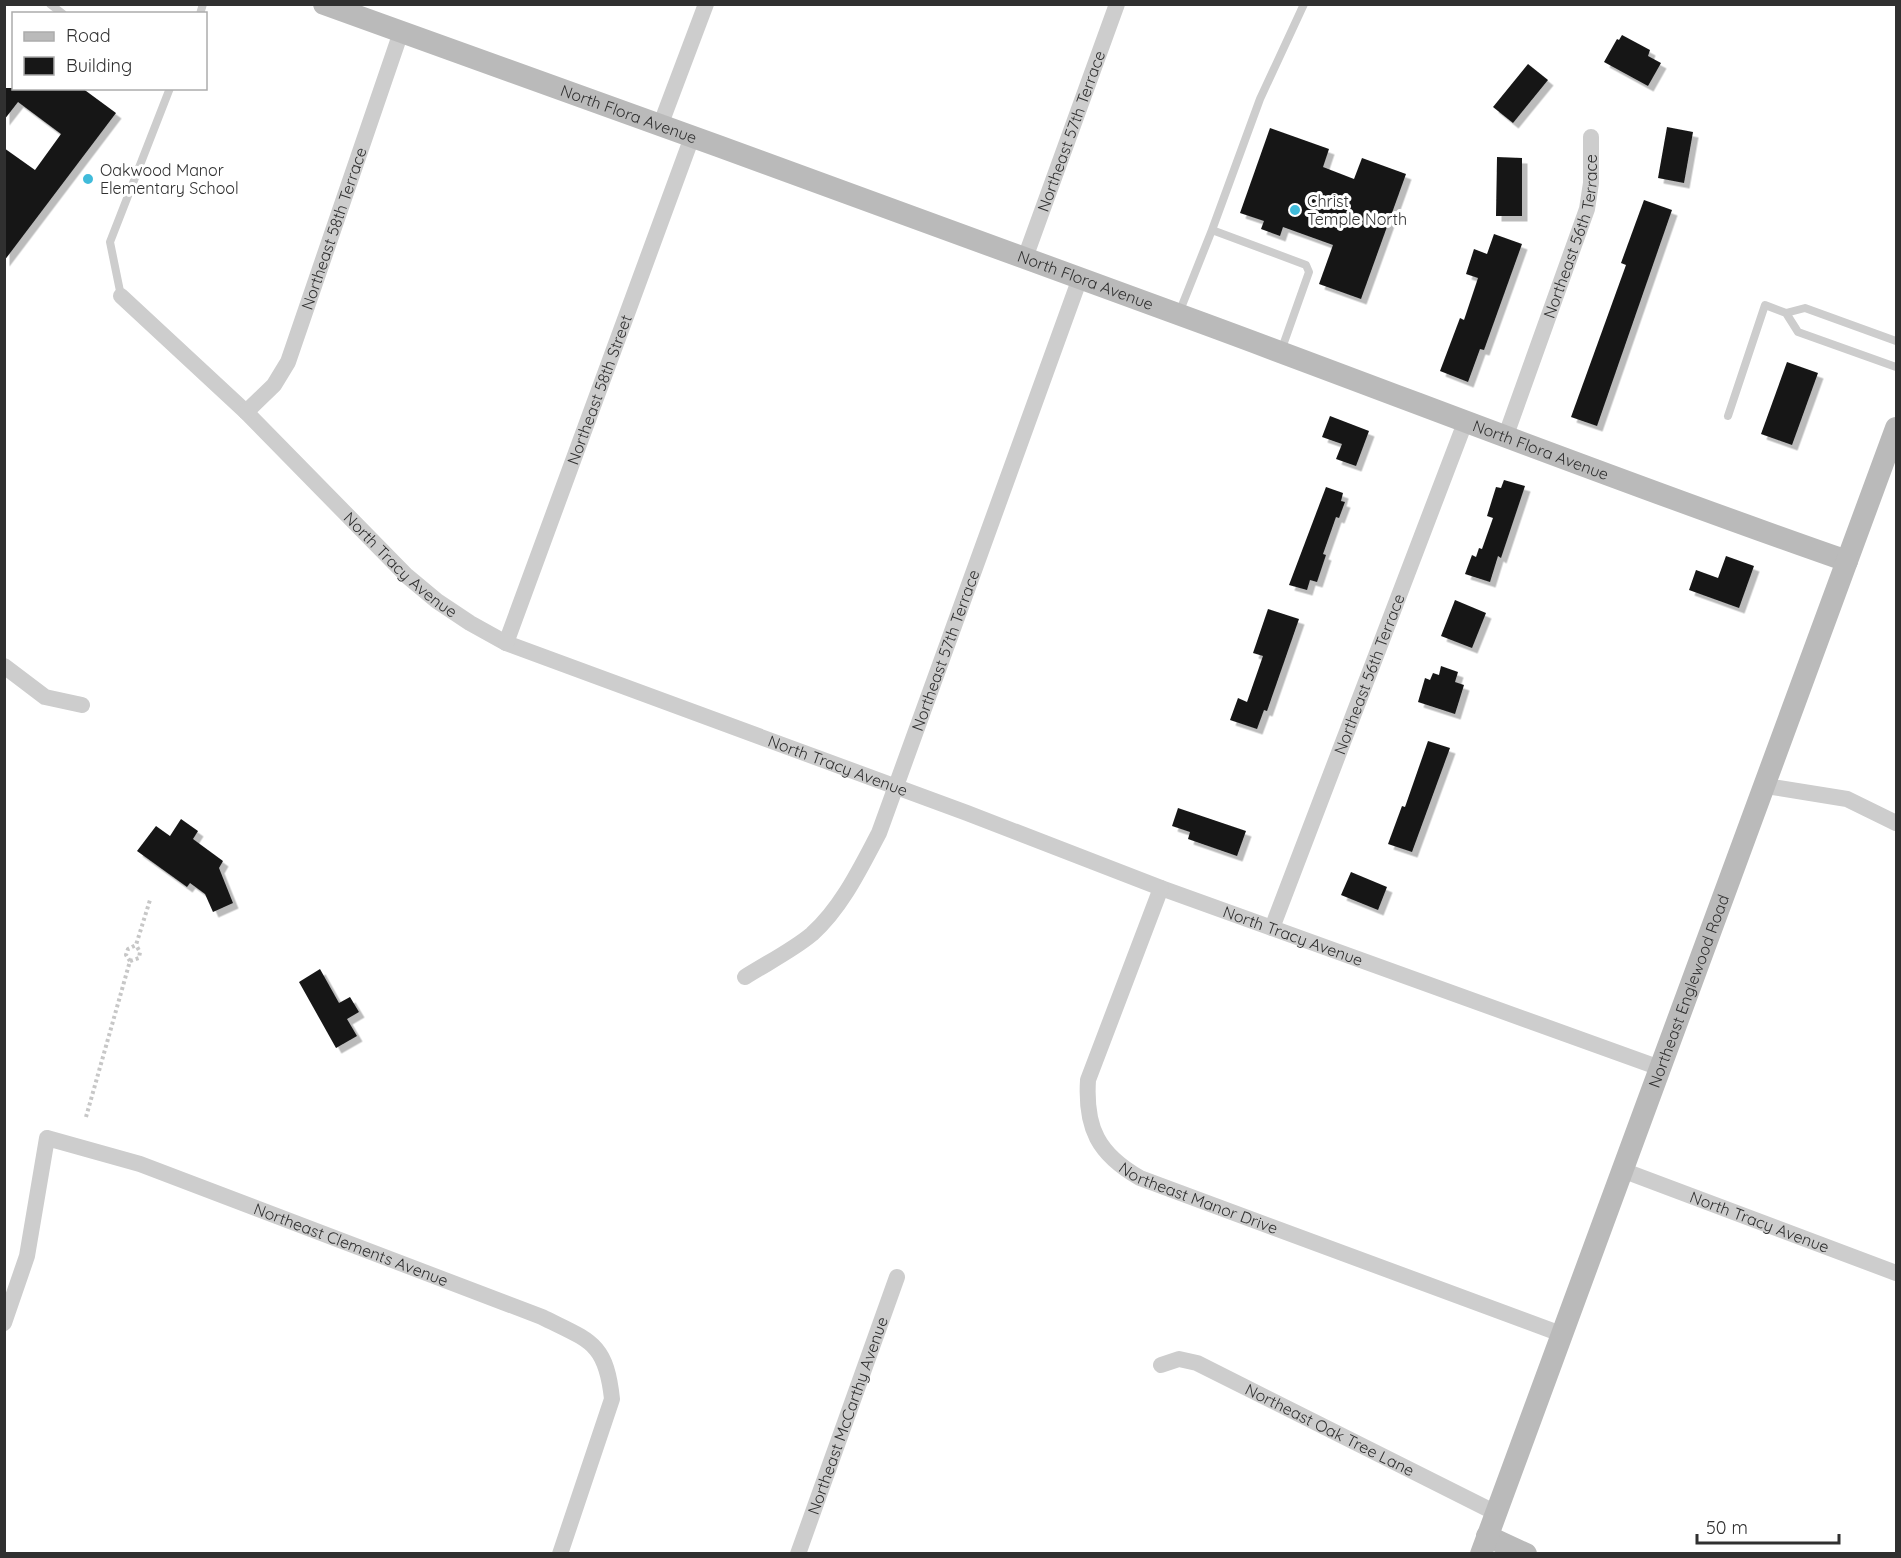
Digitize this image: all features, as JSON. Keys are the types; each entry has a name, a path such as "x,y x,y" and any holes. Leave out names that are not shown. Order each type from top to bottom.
{"street":[{"name":"North Flora Avenue","path":"324,4 1179,314 1506,435 1639,489 1847,561"},
{"path":"660,126 706,4"},
{"name":"Northeast 57th Terrace","path":"1026,258 1117,4"},
{"name":"Northeast 58th Terrace","path":"246,412 274,385 288,362 401,33"},
{"name":"Northeast 58th Street","path":"506,643 692,137"},
{"name":"Northeast 56th Terrace","path":"1506,435 1587,208 1591,183 1591,137"},
{"name":"Northeast 57th Terrace","path":"745,977 812,934 838,903 879,833 1080,278"},
{"name":"North Tracy Avenue","path":"121,296 246,412 407,576 462,618 506,643 897,787 1161,888 1660,1068"},
{"name":"Northeast 56th Terrace","path":"1272,928 1466,420"},
{"name":"Northeast Englewood Road","path":"1484,1545 1766,786 1896,428"},
{"path":"4,666 45,697 82,705"},
{"path":"1766,786 1847,800 1896,823"},
{"name":"Northeast Manor Drive","path":"1161,888 1088,1080 1086,1104 1092,1127 1103,1148 1120,1166 1140,1178 1561,1334"},
{"name":"Northeast Clements Avenue","path":"4,1323 27,1256 47,1138 140,1164 542,1317 580,1336 603,1354 610,1375 612,1399 560,1554"},
{"name":"North Tracy Avenue","path":"1622,1170 1896,1272"},
{"name":"Northeast McCarthy Avenue","path":"798,1554 897,1277"},
{"name":"Northeast Oak Tree Lane","path":"1161,1365 1179,1359 1197,1362 1496,1513"},
{"path":"1484,1545 1526,1554"}],"lane":[{"path":"1179,314 1260,99 1304,4"},
{"path":"121,296 110,242 170,90"},
{"path":"1212,230 1306,265 1309,272 1281,352"},
{"path":"1728,416 1765,305 1786,314 1798,332 1896,367"},
{"path":"1786,314 1805,308 1896,341"}],"path":[{"path":"86,1117 130,961 126,955 128,949 136,945 150,900"},
{"path":"130,961 139,958 140,952 136,945"}],"building":[{"path":"1622,35 1650,50 1648,56 1661,63 1648,86 1604,62 1617,39 1619,40"},
{"path":"1528,64 1548,80 1513,123 1493,107"},
{"name":"Oakwood Manor Elementary School","path":"4,88 12,88 12,90 85,90 116,113 4,261 4,148 35,170 61,134 18,102 4,120"},
{"path":"1667,127 1693,132 1684,183 1658,178"},
{"path":"1270,128 1329,149 1323,167 1354,179 1362,158 1406,174 1361,299 1319,284 1333,245 1283,227 1280,236 1261,229 1264,221 1240,213"},
{"path":"1497,157 1522,158 1522,216 1496,216"},
{"path":"1644,200 1672,210 1597,426 1571,417 1626,265 1621,263"},
{"path":"1494,234 1522,244 1484,350 1480,349 1468,382 1440,371 1460,318 1464,320 1478,278 1466,274 1474,249 1487,254"},
{"path":"1787,362 1818,373 1792,445 1761,434"},
{"path":"1330,416 1369,431 1356,466 1336,459 1342,444 1322,437"},
{"path":"1504,480 1525,486 1501,558 1498,556 1490,582 1465,574 1472,555 1476,557 1479,548 1482,549 1493,518 1487,516 1496,487 1501,488"},
{"path":"1326,487 1343,493 1341,501 1345,502 1339,518 1336,517 1323,554 1326,555 1317,582 1310,580 1307,590 1289,585"},
{"path":"1726,556 1754,566 1739,608 1689,590 1696,570 1718,578"},
{"path":"1455,600 1486,613 1472,648 1441,636"},
{"path":"1268,609 1299,619 1267,711 1264,710 1257,729 1230,720 1238,698 1247,702 1263,656 1253,653"},
{"path":"1441,666 1458,672 1455,682 1464,685 1455,714 1418,702 1425,678 1430,680 1433,673 1439,675"},
{"path":"1428,741 1450,748 1412,852 1388,844 1402,806 1405,807"},
{"path":"1178,808 1246,831 1237,856 1188,839 1190,832 1172,826"},
{"path":"181,819 198,831 193,839 223,861 219,868 233,903 213,912 205,894 190,883 187,887 137,851 156,826 170,836"},
{"path":"1351,872 1387,887 1378,910 1341,895"},
{"path":"320,969 339,1003 350,997 359,1012 347,1019 357,1036 336,1048 299,982"}],"place":[{"name":"Oakwood Manor Elementary School","path":"88,179"},
{"name":"Christ Temple North","path":"1295,210"}]}
